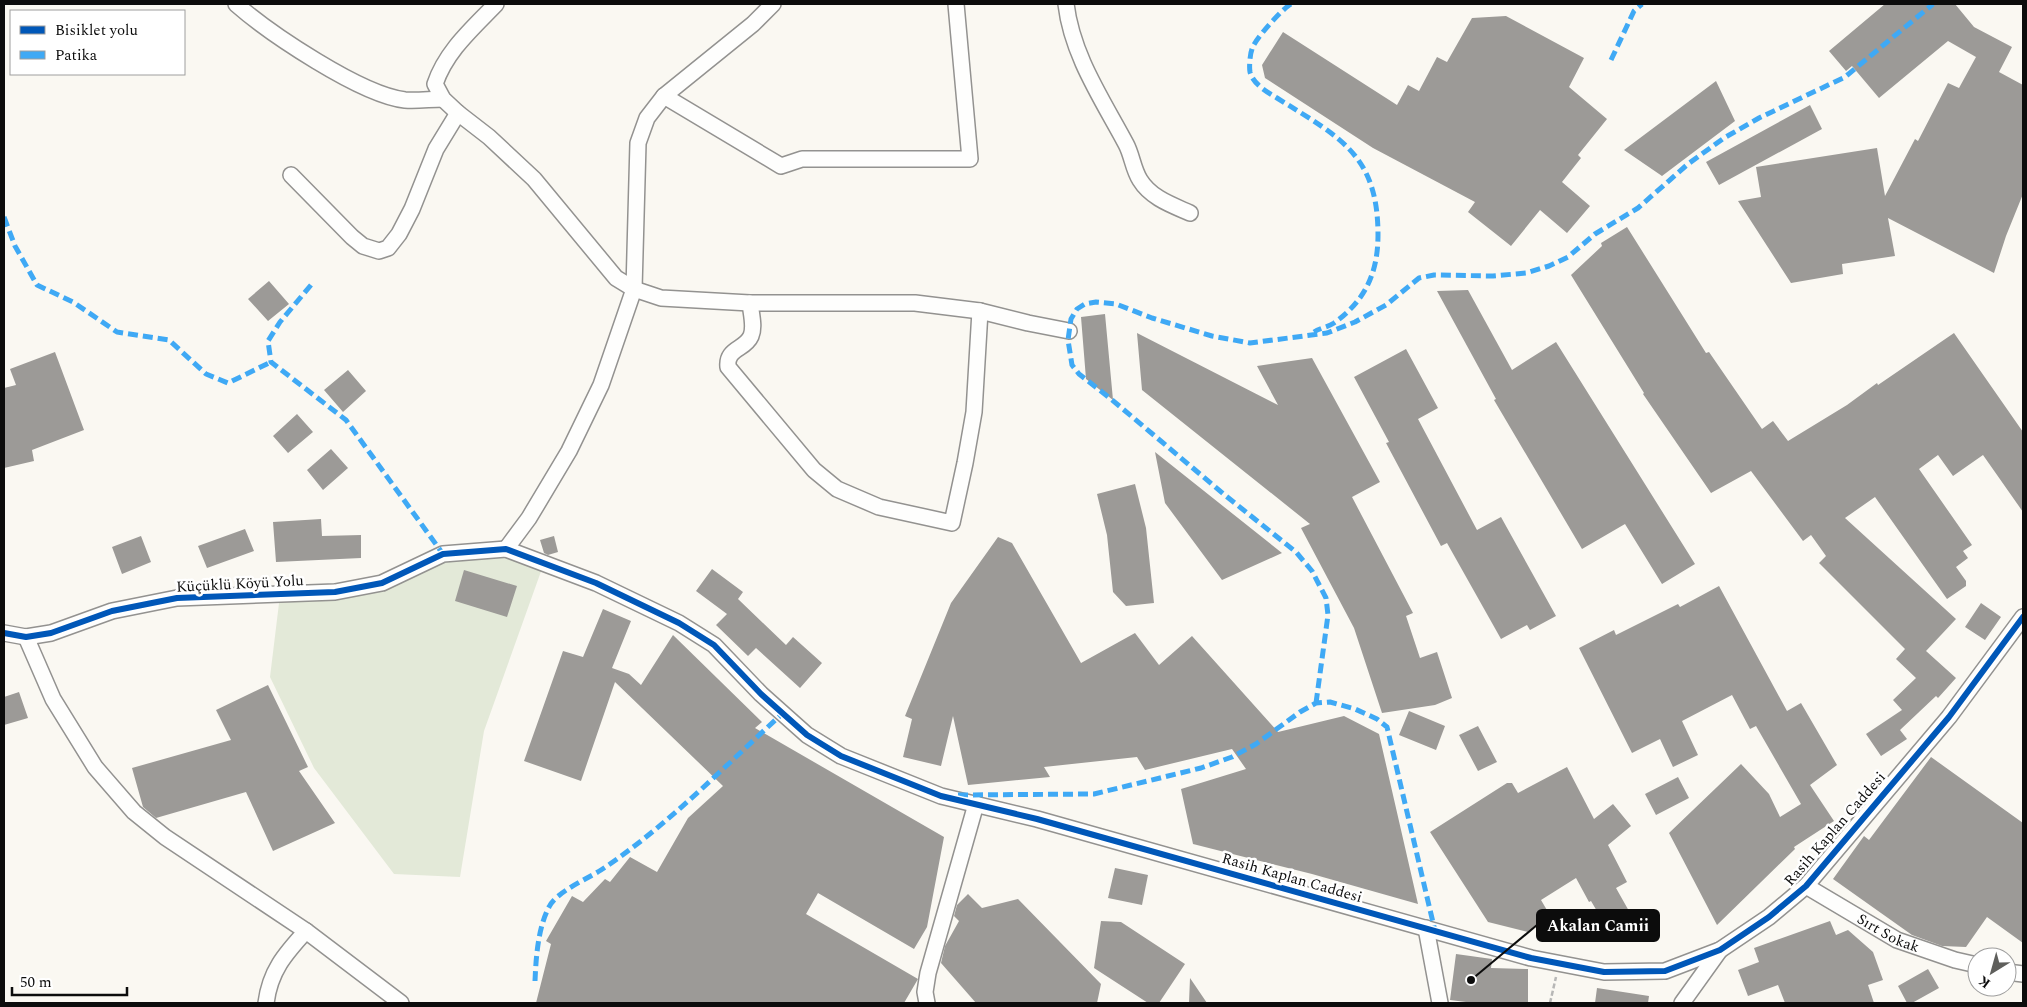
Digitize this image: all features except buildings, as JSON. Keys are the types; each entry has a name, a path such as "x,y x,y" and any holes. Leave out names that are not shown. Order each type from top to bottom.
{"street":[{"path":"236,4 253,19 318,62 357,83 383,94 404,100 443,99"},
{"path":"496,4 452,51 440,70 435,84 443,99 489,137 534,179 616,278 634,289 661,298 750,303 915,303 980,311 1028,324 1069,331"},
{"path":"506,549 529,518 569,451 601,385 634,289 638,143 647,118 664,96 753,24 773,4"},
{"path":"664,96 781,166 802,159 970,159 956,4"},
{"path":"1066,4 1068,25 1094,89 1127,146 1140,180 1163,202 1190,213"},
{"path":"291,175 363,246 379,251 388,248 399,234 412,209 436,149 458,113"},
{"path":"750,303 752,334 748,341 731,352 728,356 728,366 814,470 837,489 865,502 952,523 971,432 976,392 980,311"},
{"name":"Rasih Kaplan Caddesi","path":"474,550 506,549 596,584 679,623 714,645 761,694 807,735 840,756 942,796 1037,820 1531,958 1604,972 1666,971 1720,950 1769,917 1806,886 1949,717 2023,617"},
{"name":"Küçüklü Köyü Yolu","path":"4,633 26,637 51,633 112,611 177,598 335,592 382,583 442,554 474,550"},
{"path":"26,637 53,700 95,767 134,812 165,837 306,931 401,1003"},
{"path":"927,1003 925,992 928,973 976,804"},
{"name":"Sırt Sokak","path":"1806,886 1897,940 1967,963"},
{"path":"1426,928 1440,1003"},
{"path":"266,1003 271,980 282,957 306,931"},
{"path":"1682,1003 1720,950"}],"path":[{"path":"1550,1003 1559,963"}],"green space":[{"path":"474,550 544,563 484,731 460,877 394,874 314,768 270,677 280,595 335,592"}],"marked path":[{"path":"1291,4 1269,25 1254,45 1250,61 1252,76 1257,84 1319,124 1351,151 1362,166 1371,185 1376,207 1378,235 1372,274 1362,296 1345,314 1332,324 1314,332"},
{"path":"1611,60 1634,11 1642,4"},
{"path":"1316,703 1328,615 1326,598 1312,571 1296,552 1079,374 1072,365 1068,340 1071,319 1077,309 1085,304 1096,302 1116,304 1152,318 1212,336 1250,343 1327,333 1355,322 1386,305 1419,278 1434,275 1493,276 1526,273 1549,266 1568,257 1595,234 1638,208 1688,164 1724,138 1759,118 1845,77 1933,4"},
{"path":"4,217 15,246 37,285 73,302 117,332 169,340 206,374 228,383 271,362"},
{"path":"311,285 280,322 268,341 271,362 346,420 443,554"},
{"path":"958,795 1094,794 1201,768 1232,757 1256,744 1300,712 1316,703 1330,702 1355,709 1377,719 1387,727 1435,931"},
{"path":"535,981 542,924 553,901 565,891 601,870 625,853 672,816 783,713"}],"cycle path":[{"path":"4,633 26,637 51,633 112,611 177,598 335,592 382,583 443,554 506,549 596,583 679,623 714,645 761,694 807,735 841,756 941,796 1037,819 1531,958 1604,972 1665,971 1720,950 1769,917 1806,886 1949,717 2023,617"}],"place":[{"name":"Akalan Camii","path":"1471,980"}]}
